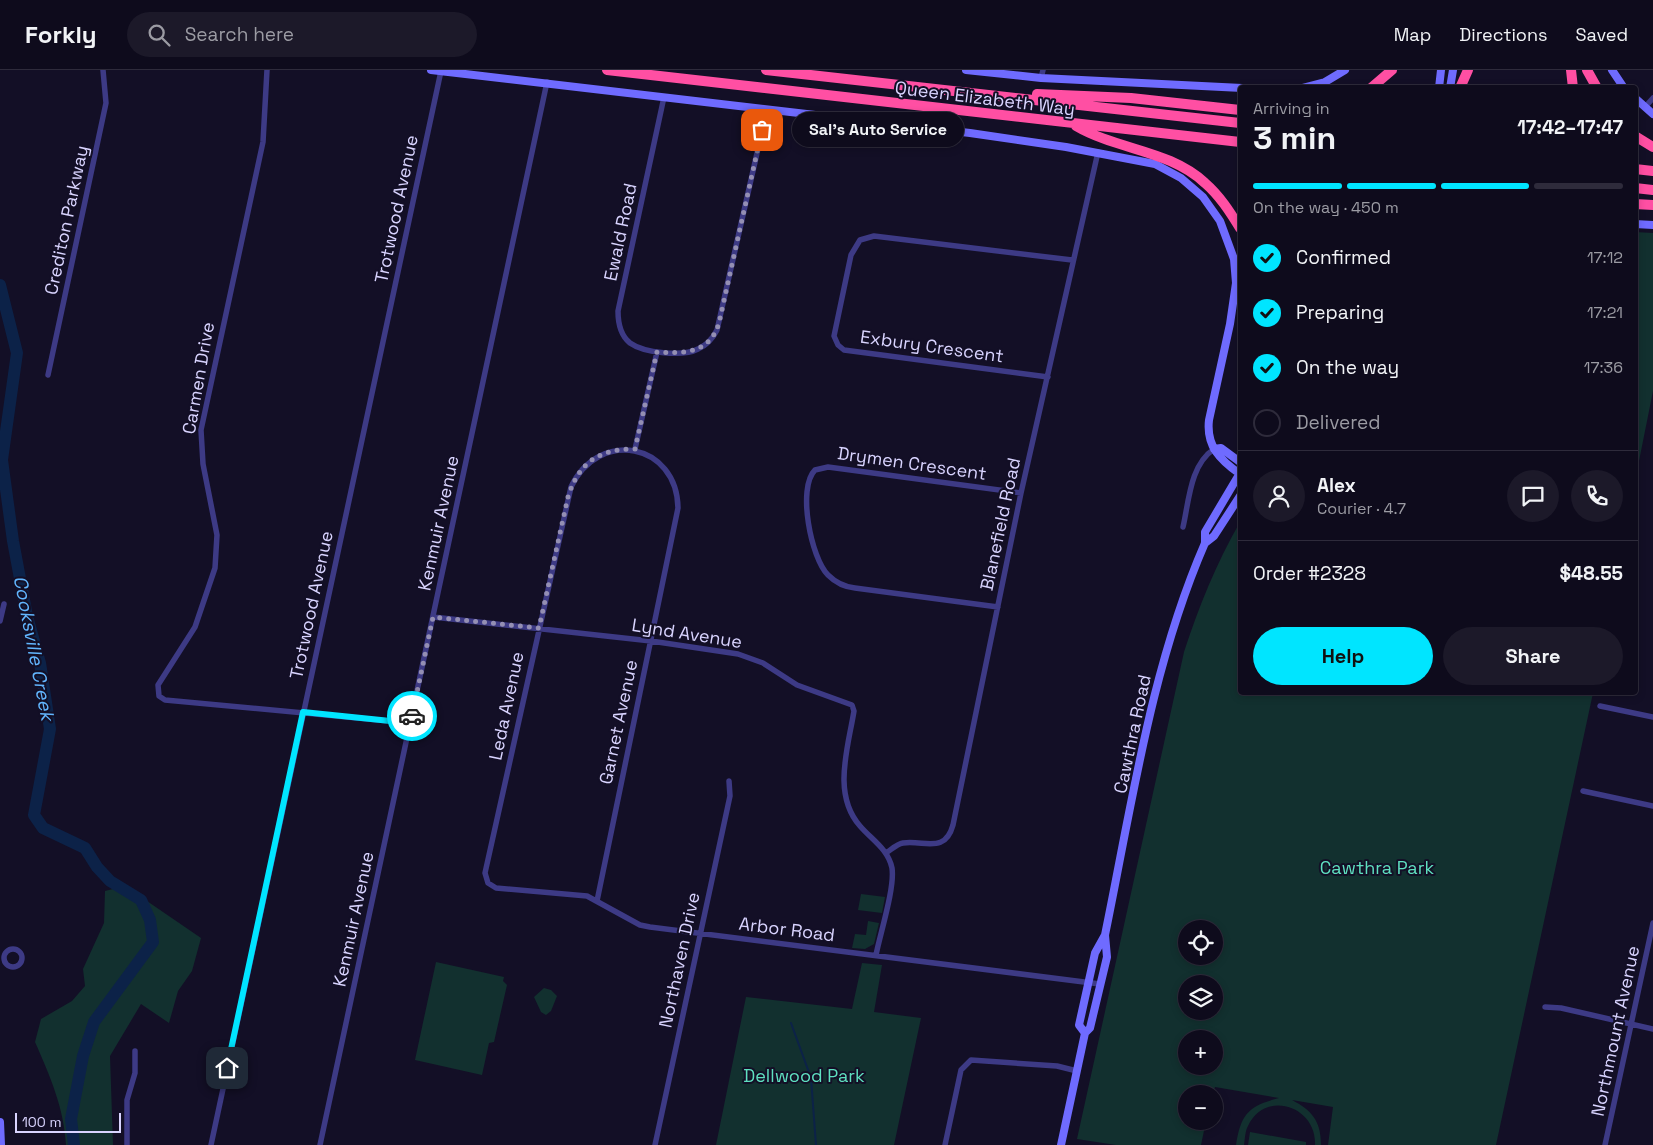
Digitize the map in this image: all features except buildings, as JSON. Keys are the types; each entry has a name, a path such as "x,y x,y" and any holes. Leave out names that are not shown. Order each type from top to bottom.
{"highway":[{"name":"Queen Elizabeth Way","path":"606,70 1238,142"},
{"name":"Queen Elizabeth Way","path":"766,70 1238,123"},
{"path":"1374,85 1392,70"},
{"path":"1461,85 1468,70"},
{"path":"1571,70 1574,85"},
{"path":"1587,70 1595,85"},
{"path":"970,93 1131,98 1238,110"},
{"path":"1202,106 1238,105"},
{"path":"1073,124 1094,136 1180,165 1204,181 1220,197 1238,225"},
{"path":"1638,138 1653,147"},
{"path":"1638,169 1653,171"},
{"path":"1638,188 1653,190"},
{"path":"1638,206 1653,206"}],"street":[{"name":"Crediton Parkway","path":"48,375 106,103 103,70"},
{"name":"Carmen Drive","path":"267,70 263,142 201,430 203,464 217,535 214,568 195,627 161,680 158,692 160,698 165,700 410,723"},
{"path":"431,70 547,82 970,133 1098,152 1155,164 1181,178 1203,197 1227,235 1234,259 1236,283 1209,420 1208,435 1216,454 1238,472"},
{"path":"966,70 1238,88"},
{"path":"1314,85 1325,82 1345,70"},
{"path":"1438,85 1441,70"},
{"path":"1450,85 1453,70"},
{"path":"1612,70 1622,85"},
{"name":"Trotwood Avenue","path":"211,1145 442,71"},
{"name":"Kenmuir Avenue","path":"320,1145 547,82"},
{"name":"Ewald Road","path":"657,352 637,346 625,338 618,324 618,311 664,97"},
{"path":"1644,107 1653,98"},
{"path":"1638,101 1653,114"},
{"path":"635,449 657,352 690,352 698,350 706,345 717,330 767,109"},
{"name":"Blanefield Road","path":"886,853 901,843 939,843 947,838 951,832 1021,493 1048,377 1072,260 1098,152"},
{"path":"1638,224 1653,225"},
{"name":"Exbury Crescent","path":"1048,377 844,350 838,345 834,336 851,255 860,240 874,236 1072,260"},
{"path":"1183,527 1200,460 1214,449 1221,448 1238,461"},
{"name":"Leda Avenue","path":"485,873 568,497 576,477 589,462 612,450 635,449"},
{"name":"Garnet Avenue","path":"597,901 677,520 678,499 672,482 664,468 635,449"},
{"name":"Drymen Crescent","path":"998,607 855,588 837,582 823,569 813,544 808,516 808,478 814,470 828,467 1021,493"},
{"name":"Cawthra Road","path":"1061,1145 1085,1033 1090,1028 1107,957 1105,935 1158,682 1179,606 1205,543 1206,532 1214,515 1238,477"},
{"name":"Cawthra Road","path":"1205,543 1214,536 1238,499"},
{"path":"0,620 4,604"},
{"name":"Lynd Avenue","path":"433,617 651,641 738,654 763,663 797,685 852,705 854,711 845,767 845,797 859,825 886,853"},
{"path":"1600,706 1653,717"},
{"name":"Northaven Drive","path":"655,1145 699,933 730,796 729,781"},
{"path":"1583,791 1653,806"},
{"path":"876,955 892,880 892,871 886,853"},
{"name":"Arbor Road","path":"485,873 488,883 496,888 586,896 640,925 1100,984"},
{"name":"Northmount Avenue","path":"1606,1145 1653,923"},
{"name":"Cawthra Road","path":"1085,1033 1079,1025 1095,953 1105,935"},
{"path":"1545,1006 1653,1029"},
{"path":"127,1145 127,1100 135,1073 135,1051"},
{"path":"945,1145 961,1070 971,1060 1057,1066 1077,1071"},
{"path":"0,1122 1,1145"}],"green space":[{"path":"1638,232 1653,233 1653,391 1638,466"},
{"name":"Cawthra Park","path":"1238,526 1238,695 1593,695 1496,1145 1328,1145 1333,1107 1292,1100 1305,1108 1314,1117 1321,1136 1321,1145 1315,1145 1313,1131 1308,1120 1299,1112 1289,1107 1277,1105 1266,1108 1256,1115 1247,1128 1244,1145 1236,1145 1241,1125 1248,1112 1260,1104 1279,1098 1223,1088 1223,1085 1178,1085 1178,1130 1204,1130 1201,1145 1116,1145 1077,1139 1184,652 1209,586"},
{"path":"125,886 201,938 192,971 178,991 169,1023 141,1004 110,1056 113,1145 66,1145 59,1105 35,1042 41,1019 72,1001 85,986 83,969 104,923 105,891"},
{"path":"861,894 885,897 882,913 858,910"},
{"path":"868,921 879,923 874,944 865,949 852,948 855,934 866,935"},
{"path":"436,962 504,977 503,981 507,985 494,1042 489,1043 482,1075 415,1060"},
{"name":"Dellwood Park","path":"862,963 882,965 874,1012 921,1018 894,1145 716,1145 746,997 852,1009"},
{"path":"544,988 551,990 557,996 551,1011 546,1015 541,1012 534,997"},
{"path":"1250,1132 1306,1142 1306,1145 1248,1145"}],"waterway":[{"name":"Cooksville Creek","path":"0,285 17,353 2,460 13,541 27,616 40,663 50,729 34,815 43,828 85,848 97,867 110,881 141,900 150,920 153,942 94,1022 83,1056 71,1119 74,1145"},
{"path":"791,1023 811,1078 816,1145"}],"way so far":[{"path":"412,716 433,617 539,628 568,497 576,477 582,468 600,455 612,450 635,449 657,352 673,353 698,350 706,345 717,330 762,130"}],"place":[{"name":"Sal's Auto Service","path":"762,130"}],"route":[{"path":"227,1068 303,712 410,723 412,716"}]}
